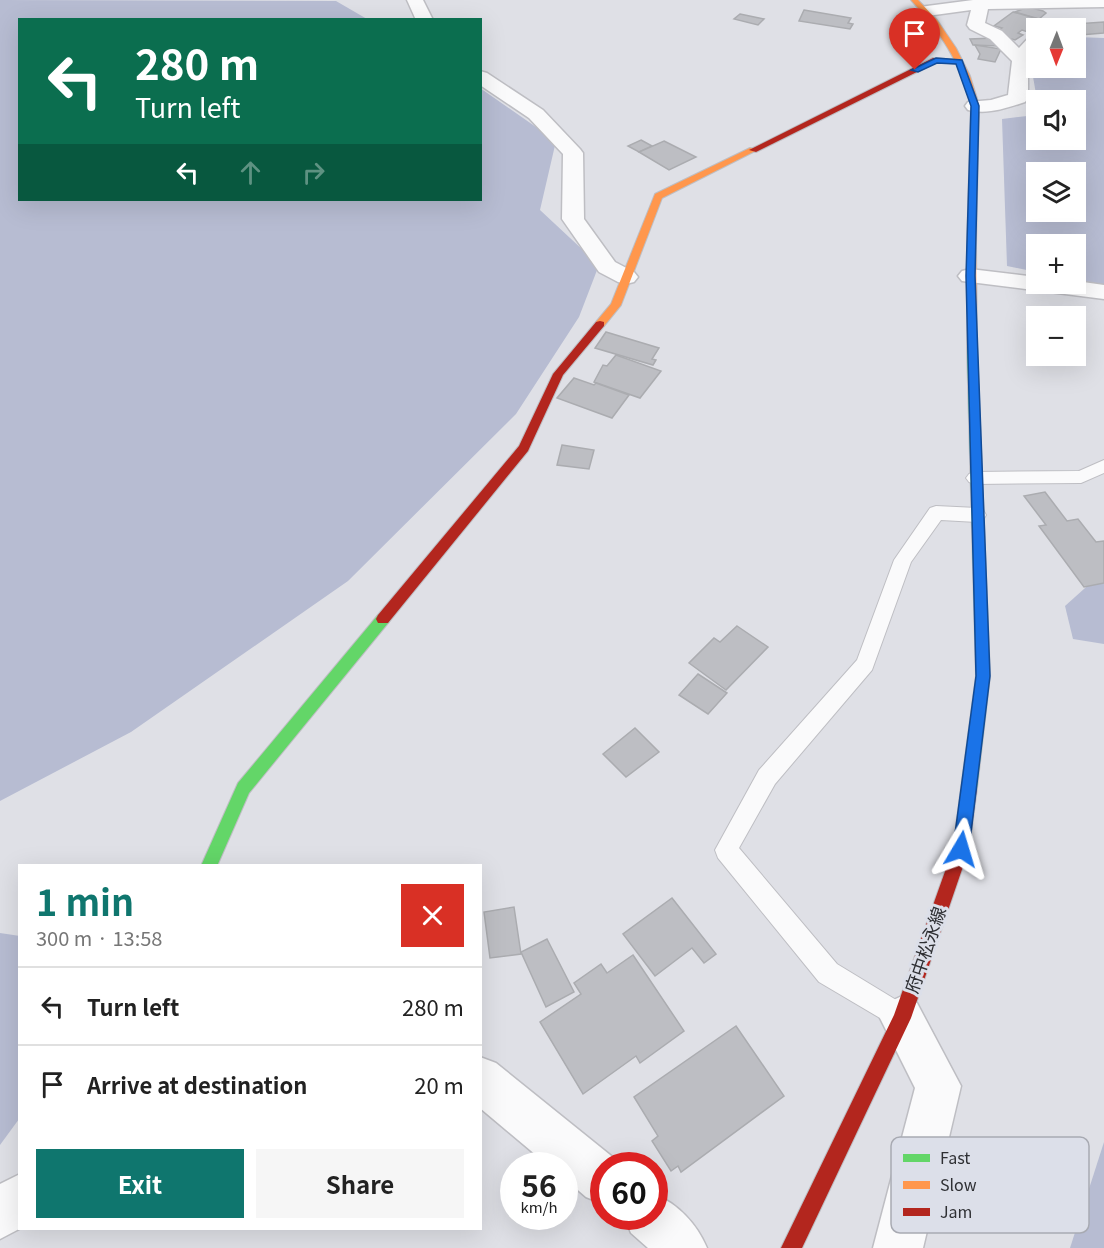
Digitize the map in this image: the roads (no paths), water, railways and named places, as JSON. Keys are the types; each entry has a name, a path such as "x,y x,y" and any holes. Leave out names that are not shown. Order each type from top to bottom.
{"main road":[{"name":"府中松永線","path":"791,1248 902,1018 961,849 983,676 970,276 975,106 959,62 921,5"},
{"path":"210,864 243,788 524,448 558,374 616,305 658,196 936,60 959,62"}],"street":[{"path":"415,0 424,18"},
{"path":"921,5 1104,2"},
{"path":"1066,17 1104,2"},
{"path":"981,4 976,25 996,36 1021,59"},
{"path":"975,106 992,106 1018,98 1018,71 1021,59 1026,53"},
{"path":"482,78 536,114 573,153 573,219 607,267 626,277"},
{"path":"970,276 1104,292"},
{"path":"902,1018 938,1086 925,1137"},
{"path":"482,1081 590,1169"},
{"path":"0,1215 18,1200"},
{"path":"664,1230 682,1248"},
{"path":"898,1248 902,1233"}],"lane":[{"path":"975,478 1081,477 1104,466"},
{"path":"902,1018 828,973 726,850 767,777 865,664 903,560 936,513 977,514"}]}
